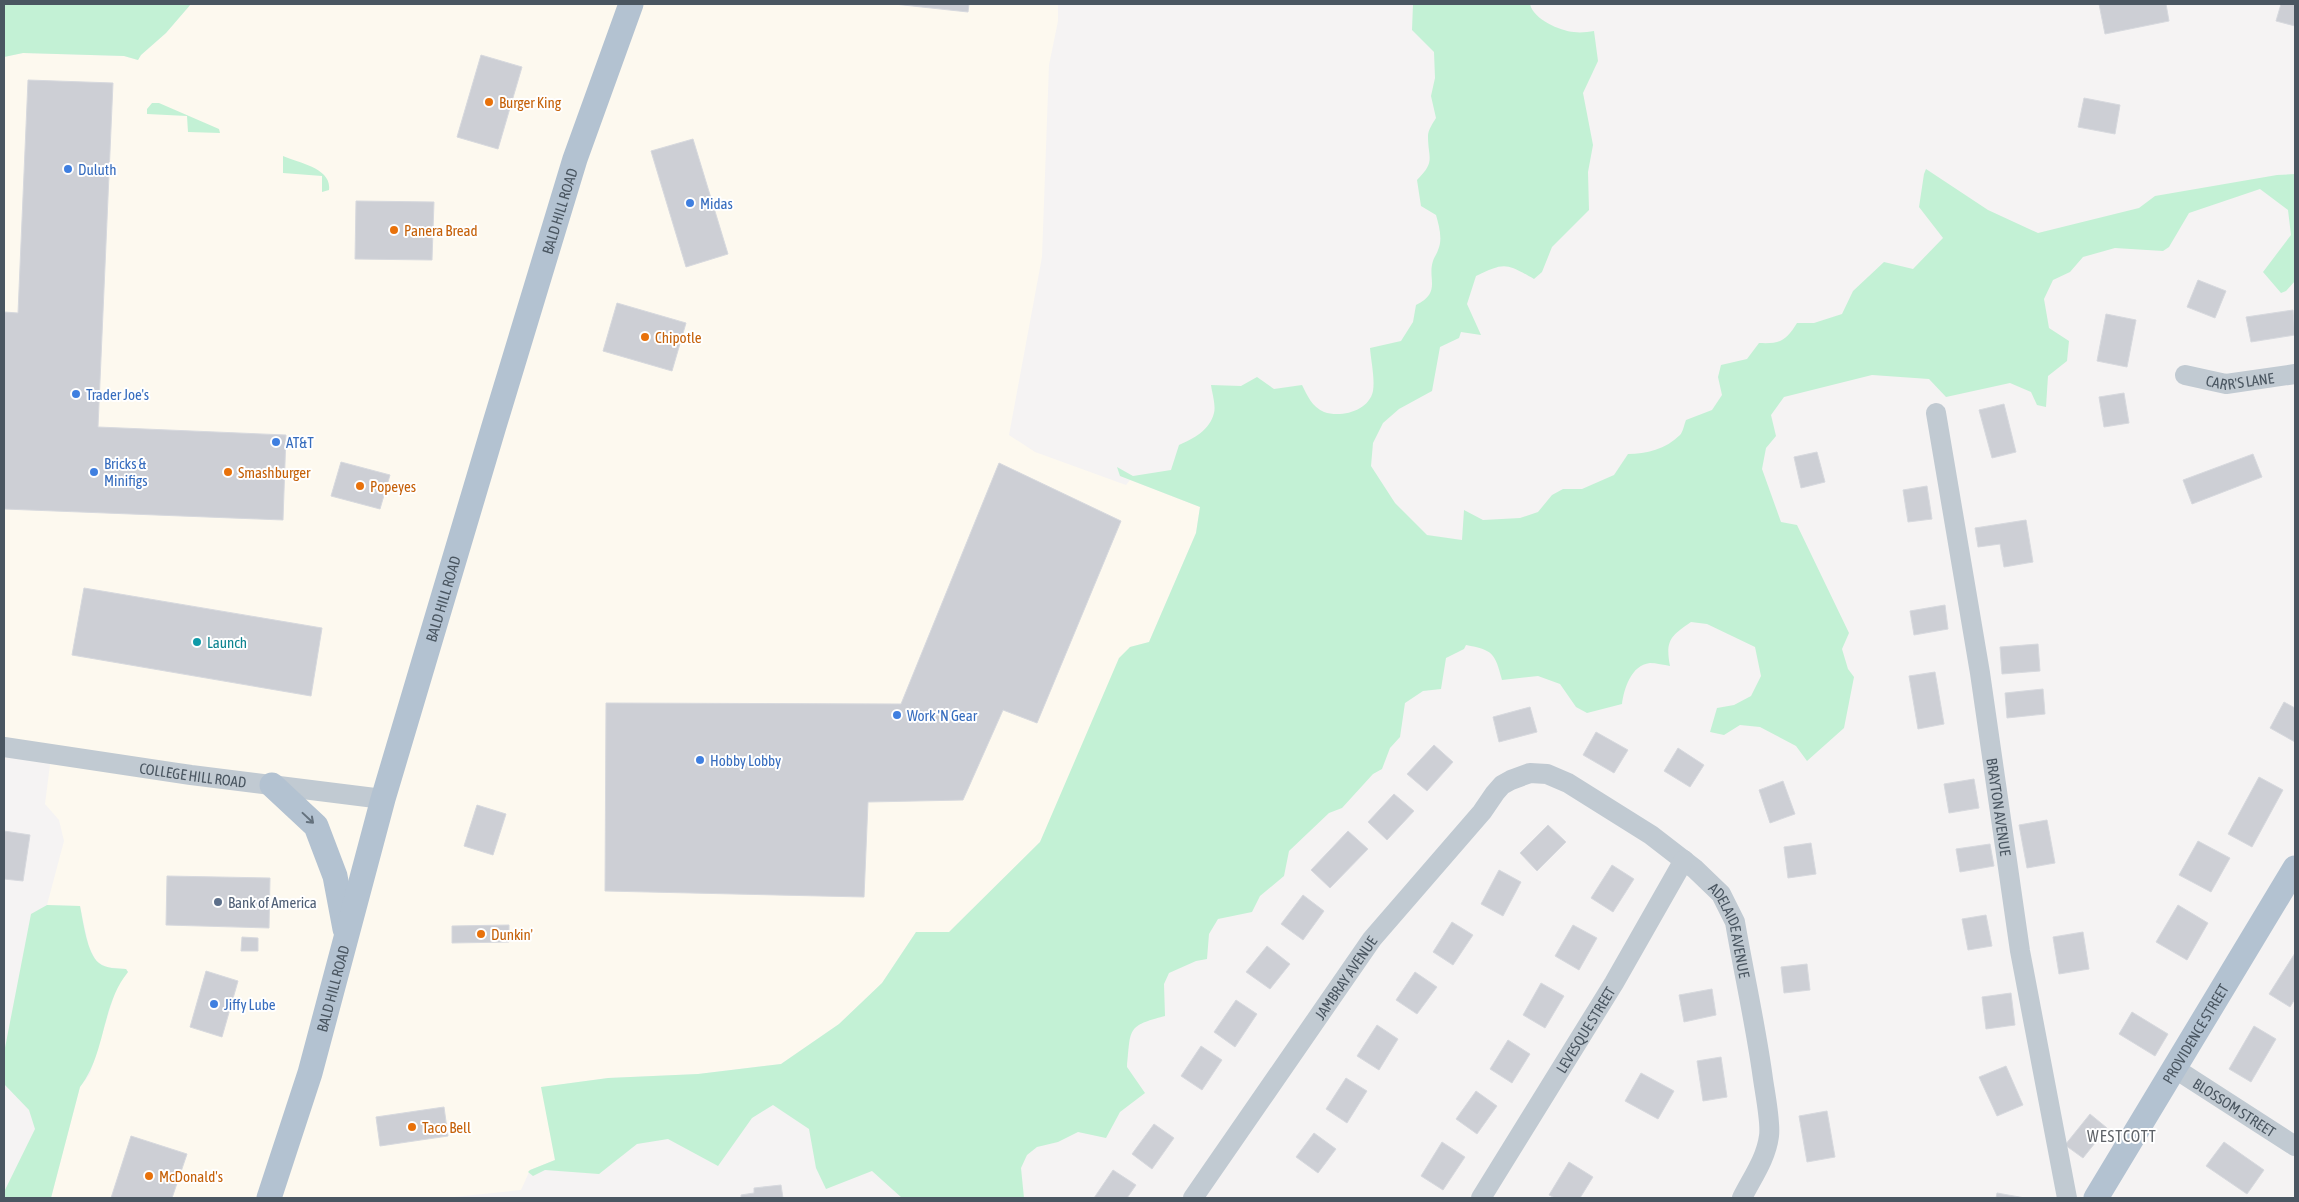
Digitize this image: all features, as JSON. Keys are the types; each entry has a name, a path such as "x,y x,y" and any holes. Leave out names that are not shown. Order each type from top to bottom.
{"main road":[{"name":"BALD HILL ROAD","path":"269,1198 310,1073 383,799 572,168 631,4"},
{"path":"272,785 316,826 335,876 347,936"},
{"name":"PROVIDENCE STREET","path":"2096,1198 2295,868"}],"street":[{"name":"CARR'S LANE","path":"2185,375 2226,384 2295,374"},
{"name":"BRAYTON AVENUE","path":"1936,413 1980,673 2020,951 2067,1198"},
{"name":"COLLEGE HILL ROAD","path":"4,747 383,799"},
{"name":"ADELAIDE AVENUE","path":"1519,777 1530,773 1547,774 1568,783 1651,835 1684,860 1722,894 1735,922 1760,1056 1769,1137 1764,1156 1753,1181 1742,1198"},
{"name":"JAMBRAY AVENUE","path":"1193,1198 1372,938 1482,812 1495,792 1502,785 1519,777"},
{"name":"LEVESQUE STREET","path":"1482,1198 1614,984 1684,860"},
{"name":"BLOSSOM STREET","path":"2174,1068 2295,1146"}],"shaded area":[{"path":"191,4 1058,4 1058,21 1049,65 1042,257 1009,435 1035,452 1126,485 1130,480 1200,507 1196,533 1149,642 1130,647 1040,842 949,932 916,932 882,983 839,1024 781,1064 698,1074 608,1078 542,1087 555,1160 530,1170 521,1190 444,1198 51,1198 80,1087 90,1074 117,986 128,972 126,969 107,967 97,962 89,947 80,906 47,905 64,841 59,820 45,804 51,757 4,749 4,57 23,53 124,56 138,60 141,55 166,33"}],"green space":[{"path":"4,4 191,4 166,33 141,55 138,60 124,56 23,53 4,57"},
{"path":"1413,4 1530,4 1536,15 1555,27 1576,32 1594,31 1598,61 1583,93 1593,145 1588,172 1589,210 1552,247 1542,272 1534,279 1511,267 1505,266 1493,268 1476,276 1467,304 1481,335 1461,332 1459,338 1440,347 1432,391 1399,409 1383,423 1373,443 1371,466 1395,503 1427,535 1462,540 1464,510 1483,520 1520,518 1538,512 1552,495 1563,489 1582,489 1614,475 1628,454 1649,452 1668,444 1681,434 1686,420 1712,410 1722,395 1718,377 1721,365 1747,359 1759,343 1772,343 1786,338 1797,323 1814,323 1842,314 1853,291 1884,262 1913,269 1943,238 1919,207 1926,169 1988,210 2038,233 2139,208 2155,196 2277,175 2295,174 2295,281 2286,291 2281,293 2263,272 2291,235 2288,210 2260,189 2189,213 2169,247 2163,251 2115,248 2083,257 2070,272 2053,280 2044,299 2049,328 2069,341 2067,361 2048,376 2046,407 2037,405 2031,392 2010,383 1946,397 1929,379 1872,375 1784,397 1771,415 1776,436 1766,448 1762,469 1781,522 1797,525 1849,633 1842,649 1848,669 1854,677 1844,728 1807,761 1796,746 1760,727 1740,725 1724,735 1710,732 1717,708 1734,705 1751,696 1761,676 1755,647 1707,624 1691,622 1674,635 1668,650 1670,666 1650,663 1638,668 1627,685 1622,704 1587,713 1576,707 1560,684 1538,676 1502,680 1492,654 1466,645 1464,649 1446,658 1441,689 1423,691 1405,703 1400,737 1390,748 1382,769 1373,774 1342,808 1329,813 1289,851 1284,876 1260,896 1252,912 1218,919 1209,934 1207,959 1196,961 1169,973 1164,984 1165,1016 1143,1023 1133,1031 1130,1037 1127,1067 1145,1093 1120,1112 1106,1138 1078,1132 1058,1142 1037,1147 1027,1155 1021,1168 1024,1198 902,1198 872,1171 826,1189 816,1168 809,1129 773,1105 752,1118 718,1166 668,1139 637,1144 599,1174 545,1170 533,1176 528,1172 530,1170 555,1160 541,1087 608,1078 698,1074 781,1064 839,1024 882,983 916,932 949,932 1040,842 1119,658 1130,647 1149,642 1196,533 1200,507 1120,476 1117,467 1133,476 1171,470 1179,445 1200,433 1212,419 1215,406 1211,385 1241,386 1257,377 1274,389 1302,385 1313,404 1324,412 1338,414 1360,408 1366,404 1373,391 1370,348 1401,341 1413,322 1416,305 1429,295 1432,285 1433,260 1439,246 1440,232 1436,215 1421,206 1417,180 1429,164 1428,134 1436,118 1431,96 1435,78 1434,52 1412,30"},
{"path":"152,103 159,103 219,129 220,133 188,132 187,116 147,114 147,109"},
{"path":"283,156 320,171 329,183 329,190 322,192 322,176 283,173"},
{"path":"47,905 80,906 86,936 95,959 105,966 126,969 128,972 119,985 113,999 95,1060 80,1087 51,1198 4,1198 4,1192 35,1129 29,1110 4,1084 4,1053 31,914"}],"building":[{"path":"894,4 969,4 968,12"},
{"path":"2099,4 2166,4 2169,21 2105,34"},
{"path":"2281,4 2295,4 2295,26 2276,21"},
{"name":"Burger King","path":"481,55 522,67 498,149 457,137"},
{"path":"28,80 113,83 98,427 286,435 283,520 4,509 4,312 18,313"},
{"path":"2084,98 2120,105 2115,134 2078,127"},
{"name":"Midas","path":"693,139 728,254 686,267 651,151"},
{"name":"Panera Bread","path":"356,201 434,202 432,260 355,259"},
{"path":"2198,280 2226,291 2215,318 2187,307"},
{"name":"Chipotle","path":"617,303 686,323 672,371 603,351"},
{"path":"2293,310 2295,335 2251,342 2246,317"},
{"path":"2106,314 2136,320 2127,367 2097,361"},
{"path":"2124,393 2129,423 2104,427 2099,397"},
{"path":"2004,404 2016,452 1992,458 1979,410"},
{"path":"1817,452 1825,482 1801,488 1794,457"},
{"path":"2253,454 2262,477 2192,504 2183,480"},
{"name":"Popeyes","path":"341,462 390,475 380,509 331,496"},
{"path":"999,463 1121,521 1037,723 1003,710 963,800 868,802 864,897 605,891 606,703 901,704"},
{"path":"1927,486 1932,519 1908,522 1903,490"},
{"path":"2026,520 2033,562 2004,567 2000,544 1978,547 1975,528"},
{"name":"Launch","path":"84,588 322,628 311,696 72,655"},
{"path":"1945,605 1948,629 1914,635 1910,611"},
{"path":"2038,644 2040,671 2002,674 2000,647"},
{"path":"1935,672 1944,724 1918,729 1909,676"},
{"path":"2043,689 2045,714 2007,718 2005,693"},
{"path":"2284,702 2295,708 2295,742 2270,728"},
{"path":"1530,707 1537,732 1499,742 1493,717"},
{"path":"1596,732 1628,750 1614,773 1583,755"},
{"path":"1434,745 1453,762 1427,791 1407,774"},
{"path":"1678,748 1704,765 1690,787 1664,771"},
{"path":"2259,777 2283,790 2252,847 2228,834"},
{"path":"1974,779 1979,808 1949,813 1944,784"},
{"path":"1783,781 1795,814 1770,823 1759,790"},
{"path":"1394,794 1414,811 1387,840 1368,822"},
{"path":"477,805 506,814 493,855 464,846"},
{"path":"2047,820 2055,863 2027,868 2019,825"},
{"path":"1548,825 1566,842 1537,871 1520,853"},
{"path":"4,831 30,835 23,881 4,879"},
{"path":"1348,831 1368,849 1330,888 1311,870"},
{"path":"2198,841 2230,858 2211,892 2179,875"},
{"path":"1811,843 1816,874 1788,878 1784,847"},
{"path":"1990,844 1994,866 1960,872 1956,849"},
{"path":"1612,865 1634,879 1613,912 1591,898"},
{"path":"1499,870 1521,882 1503,916 1481,904"},
{"name":"Bank of America","path":"167,876 270,878 269,928 166,925"},
{"path":"1303,895 1324,911 1303,940 1281,924"},
{"path":"2178,905 2208,923 2187,960 2156,942"},
{"path":"1986,915 1992,946 1968,950 1962,919"},
{"path":"1452,922 1473,935 1453,965 1433,952"},
{"name":"Dunkin'","path":"509,925 509,942 452,943 452,926"},
{"path":"1573,925 1597,938 1579,970 1555,956"},
{"path":"2083,932 2089,969 2059,974 2053,937"},
{"path":"242,937 258,938 258,951 241,951"},
{"path":"1267,946 1290,964 1270,989 1246,972"},
{"path":"2295,953 2295,999 2290,1007 2269,994"},
{"path":"1807,964 1810,990 1784,993 1781,967"},
{"name":"Jiffy Lube","path":"206,971 238,981 222,1037 190,1027"},
{"path":"1415,972 1437,987 1417,1014 1396,1000"},
{"path":"1541,983 1564,996 1545,1028 1523,1015"},
{"path":"1712,989 1716,1015 1684,1022 1679,995"},
{"path":"2011,993 2015,1025 1986,1029 1982,997"},
{"path":"1236,1000 1257,1014 1235,1047 1214,1032"},
{"path":"2132,1012 2168,1034 2155,1056 2119,1034"},
{"path":"1377,1025 1398,1039 1379,1070 1357,1056"},
{"path":"2254,1026 2276,1039 2251,1082 2229,1069"},
{"path":"1508,1040 1530,1054 1512,1083 1490,1069"},
{"path":"1201,1046 1222,1060 1202,1090 1181,1076"},
{"path":"1721,1057 1727,1097 1703,1101 1697,1061"},
{"path":"2006,1066 2023,1105 1997,1116 1979,1077"},
{"path":"1641,1073 1674,1091 1658,1119 1625,1101"},
{"path":"1346,1078 1367,1091 1347,1123 1326,1109"},
{"path":"1476,1091 1497,1106 1477,1134 1456,1119"},
{"name":"Taco Bell","path":"444,1107 448,1136 380,1146 376,1117"},
{"path":"1827,1111 1835,1157 1807,1162 1799,1116"},
{"path":"2090,1114 2107,1128 2083,1158 2065,1145"},
{"path":"1154,1124 1174,1138 1152,1169 1132,1154"},
{"path":"1314,1133 1336,1149 1318,1173 1296,1157"},
{"name":"McDonald's","path":"131,1136 187,1154 172,1198 111,1198"},
{"path":"1442,1142 1465,1157 1443,1190 1421,1176"},
{"path":"2224,1142 2264,1170 2247,1194 2206,1166"},
{"path":"1569,1162 1593,1177 1580,1198 1555,1198 1549,1195"},
{"path":"1113,1170 1136,1185 1127,1198 1094,1198"},
{"path":"781,1185 783,1198 741,1198 741,1195 754,1193 754,1188"},
{"path":"1997,1193 2025,1198 1996,1198"}],"place":[{"name":"Burger King","path":"489,102"},
{"name":"Duluth","path":"68,169"},
{"name":"Midas","path":"690,203"},
{"name":"Panera Bread","path":"394,230"},
{"name":"Chipotle","path":"645,337"},
{"name":"Trader Joe's","path":"76,394"},
{"name":"AT&T","path":"276,442"},
{"name":"Bricks & Minifigs","path":"94,472"},
{"name":"Smashburger","path":"228,472"},
{"name":"Popeyes","path":"360,486"},
{"name":"Launch","path":"197,642"},
{"name":"Work 'N Gear","path":"897,715"},
{"name":"Hobby Lobby","path":"700,760"},
{"name":"Bank of America","path":"218,902"},
{"name":"Dunkin'","path":"481,934"},
{"name":"Jiffy Lube","path":"214,1004"},
{"name":"Taco Bell","path":"412,1127"},
{"name":"McDonald's","path":"149,1176"}],"district":[{"name":"WESTCOTT","path":"2122,1136"}]}
